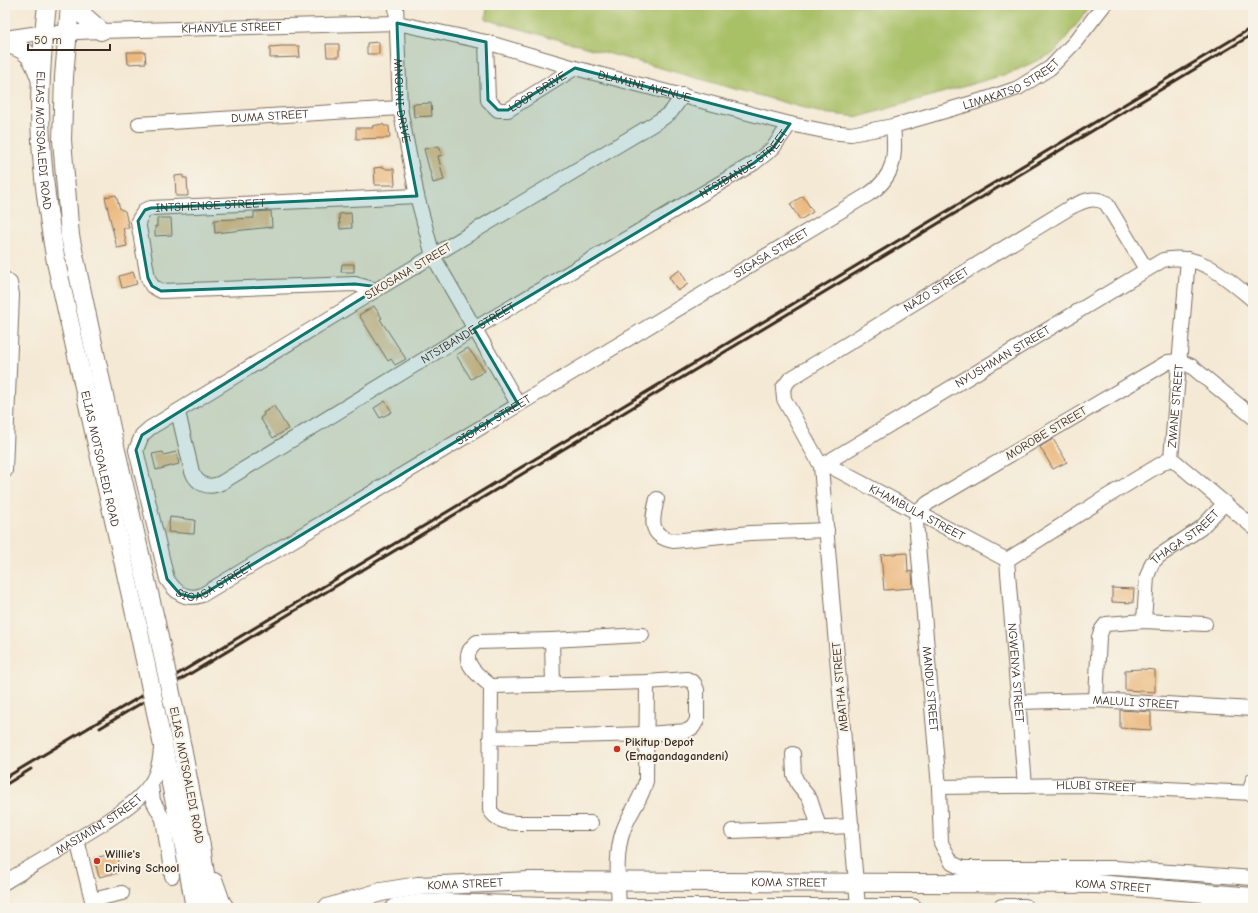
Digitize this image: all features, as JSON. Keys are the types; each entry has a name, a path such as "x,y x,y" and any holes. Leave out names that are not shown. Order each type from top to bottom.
{"main road":[{"name":"ELIAS MOTSOALEDI ROAD","path":"47,5 44,34 41,140 47,205 56,262 138,627 186,852 195,908"},
{"name":"ELIAS MOTSOALEDI ROAD","path":"70,5 66,33 62,140 70,236 176,717 201,846 210,908"},
{"path":"79,5 84,16 101,31"},
{"path":"5,44 24,50 30,57 42,81"},
{"path":"201,846 221,902 225,908"},
{"name":"KOMA STREET","path":"327,908 381,892 418,886 530,881 1097,884 1253,897"},
{"name":"KOMA STREET","path":"395,908 419,904 445,903 619,908 913,908"},
{"path":"1002,908 1025,908"}],"street":[{"name":"MNGUNI DRIVE","path":"396,5 400,108 417,196 433,256 518,404"},
{"name":"LIMAKATSO STREET","path":"893,126 1003,94 1030,81 1050,68 1062,56 1104,5"},
{"name":"KHANYILE STREET","path":"5,38 101,31 396,23"},
{"name":"DLAMINI AVENUE","path":"396,23 486,42 575,68 790,124 829,132 851,134 893,126"},
{"name":"LOOP DRIVE","path":"486,42 488,100 498,110 508,110 575,68"},
{"name":"SIKOSANA STREET","path":"136,450 140,439 146,432 376,290 660,120 671,112 683,96"},
{"name":"DUMA STREET","path":"139,124 400,108"},
{"name":"NTSIBANDE STREET","path":"178,412 192,472 196,480 202,484 216,485 474,328 754,163 773,148 790,124"},
{"name":"SIGASA STREET","path":"136,450 168,579 171,585 180,594 196,597 878,188 889,173 893,158 895,145 893,126"},
{"name":"INTSHENGE STREET","path":"376,290 355,284 161,291 152,286 148,278 138,221 145,210 151,208 417,196"},
{"name":"NAZO STREET","path":"824,465 783,396 782,390 787,382 1071,207 1093,199 1106,203 1146,269"},
{"name":"NYUSHMAN STREET","path":"824,465 1163,260 1173,258 1200,261 1212,267 1253,300"},
{"name":"ZWANE STREET","path":"1007,560 1106,496 1171,458 1188,259"},
{"path":"5,279 10,283 12,295 7,373 5,470"},
{"path":"1179,361 1196,370 1253,417"},
{"name":"MOROBE STREET","path":"917,513 935,499 1160,365 1179,361"},
{"path":"1171,458 1253,527"},
{"name":"KHAMBULA STREET","path":"824,465 1007,560"},
{"name":"MBATHA STREET","path":"824,465 827,530 858,907"},
{"path":"657,499 653,518 656,531 663,538 673,541 750,533 827,530"},
{"name":"THAGA STREET","path":"1144,621 1147,577 1152,563 1159,556 1201,528 1225,503"},
{"name":"MANDU STREET","path":"917,513 916,526 939,787 941,843 952,863"},
{"name":"NGWENYA STREET","path":"1007,560 1025,786"},
{"path":"1096,700 1099,640 1102,629 1109,623 1144,621 1205,624"},
{"path":"490,738 647,734 687,731 694,727 697,720 697,690 694,684 687,679 647,682 491,686 473,672 468,659 470,648 477,642 642,635"},
{"path":"552,640 554,685"},
{"path":"619,908 619,844 623,829 643,794 646,781 647,682"},
{"path":"491,686 490,810 494,818 516,823 591,823"},
{"name":"MALULI STREET","path":"1018,702 1096,700 1253,709"},
{"name":"MASIMINI STREET","path":"5,882 77,840 126,808 151,785 160,762 162,743"},
{"path":"793,754 794,775 798,784 810,799 819,827"},
{"path":"151,785 151,794 156,808 163,819 172,876"},
{"name":"HLUBI STREET","path":"939,787 1078,785 1252,789"},
{"path":"126,808 137,805 156,808"},
{"path":"732,831 852,826"},
{"path":"77,840 93,904 122,893"},
{"name":"KOMA STREET","path":"952,863 962,868 1116,868 1253,878"}],"highlighted area":[{"path":"397,23 486,42 488,100 498,110 508,110 575,68 790,124 773,148 754,163 474,329 518,404 202,595 192,597 180,594 167,579 136,450 142,435 380,287 355,284 161,291 152,286 148,278 138,221 145,210 151,208 417,196 400,108"}],"green space":[{"path":"488,5 1092,5 1054,53 1010,73 859,117 822,113 485,19"}],"building":[{"path":"379,42 379,54 367,54 367,43"},
{"path":"326,44 339,44 339,57 327,57"},
{"path":"299,46 300,57 270,58 270,47"},
{"path":"127,52 145,52 146,63 128,64"},
{"path":"431,103 432,116 414,117 413,104"},
{"path":"383,124 384,126 389,126 390,138 356,139 356,128 373,128 372,126"},
{"path":"439,146 442,155 438,156 444,180 433,183 424,149"},
{"path":"383,167 387,169 394,169 395,185 375,185 374,168"},
{"path":"183,175 183,178 187,178 188,196 176,196 175,176"},
{"path":"116,195 120,209 125,211 129,228 123,228 127,246 117,248 105,197"},
{"path":"803,196 813,212 800,220 790,204"},
{"path":"271,211 272,227 215,233 214,220 254,218 254,212"},
{"path":"351,213 352,228 340,229 339,214"},
{"path":"157,218 171,218 172,235 155,236"},
{"path":"342,264 354,264 354,272 341,272"},
{"path":"680,270 688,284 678,291 669,277"},
{"path":"133,272 137,284 122,288 119,276"},
{"path":"374,306 382,318 380,319 406,359 395,365 391,359 388,361 359,315"},
{"path":"468,348 485,371 471,379 456,355"},
{"path":"385,401 392,412 380,418 374,408"},
{"path":"274,406 288,429 273,438 260,418 264,415 263,413"},
{"path":"1053,439 1067,462 1053,469 1040,447"},
{"path":"163,452 164,455 176,452 179,464 156,470 152,454"},
{"path":"170,517 195,520 194,534 168,532"},
{"path":"907,553 908,572 912,571 913,588 884,590 881,555"},
{"path":"1112,588 1134,589 1133,603 1112,602"},
{"path":"1125,670 1155,670 1155,692 1125,690"},
{"path":"1120,710 1151,712 1151,730 1120,728"},
{"path":"117,853 121,872 99,877 94,858"}],"railway":[{"path":"5,778 1253,27"},
{"path":"100,728 1253,34"},
{"path":"5,785 31,769"}],"place":[{"name":"Pikitup Depot (Emagandagandeni)","path":"617,749"},
{"name":"Willie's Driving School","path":"97,861"}]}
